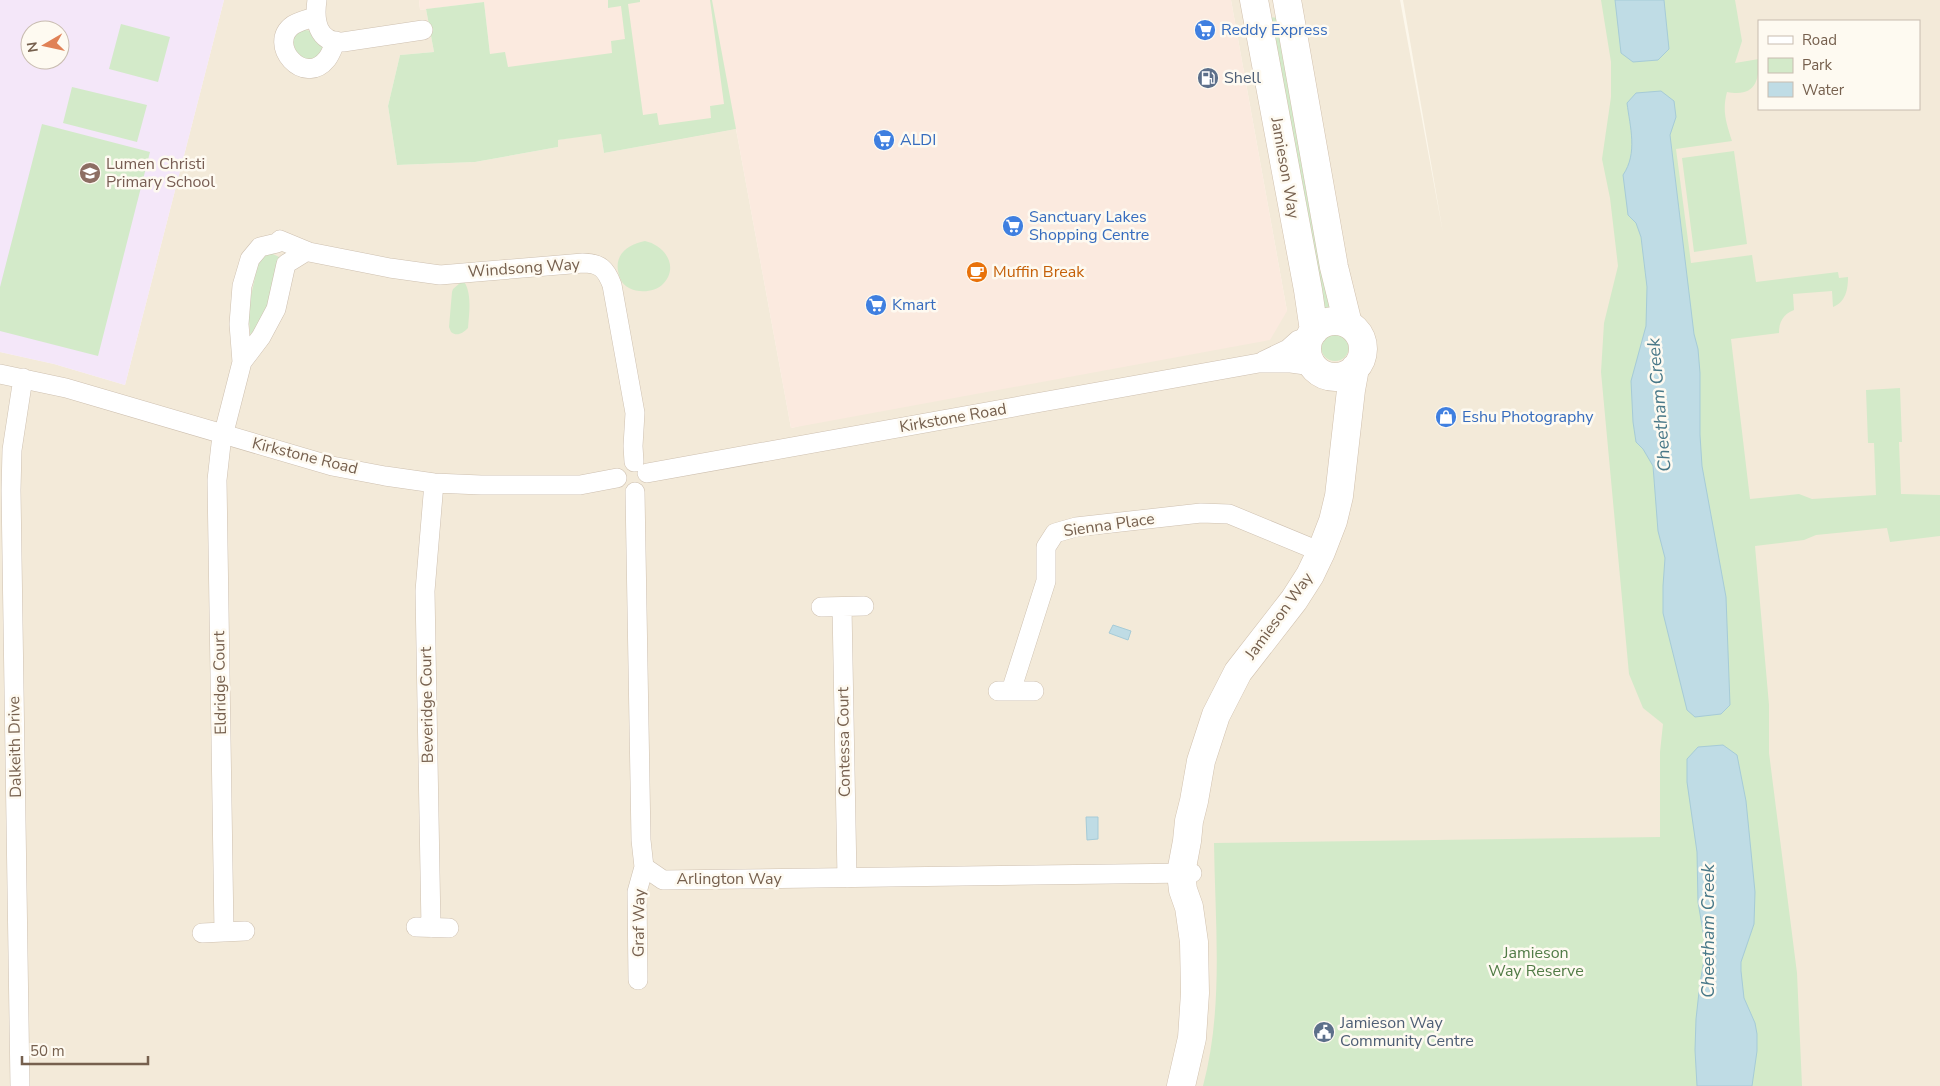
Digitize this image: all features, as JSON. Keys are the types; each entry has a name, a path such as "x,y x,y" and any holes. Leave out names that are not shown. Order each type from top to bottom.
{"street":[{"name":"Jamieson Way","path":"1181,1086 1192,1038 1195,993 1194,942 1200,911 1187,873 1198,843 1194,801 1207,738 1226,694 1254,650 1294,600 1310,575 1321,552 1339,496 1345,452 1346,426 1362,344 1355,329 1348,324 1334,267 1287,0"},
{"name":"Jamieson Way","path":"1258,1 1306,280 1312,334 1307,351 1340,400 1346,426"},
{"path":"316,9 288,31 284,42 286,55 295,65 304,68 316,67 326,60 336,41"},
{"path":"316,9 316,23 324,34 336,41 344,42 423,30"},
{"name":"Windsong Way","path":"277,243 280,240 306,251 390,268 440,275 592,263 602,267 606,271 612,285 636,413 633,446 641,468"},
{"path":"224,435 242,362 239,324 242,286 250,259 260,247 277,243 286,264 276,308 261,337 242,362"},
{"path":"286,264 306,251"},
{"path":"1312,334 1321,325 1329,322 1339,321 1348,324"},
{"name":"Kirkstone Road","path":"1259,363 1288,349 1298,340 1312,334"},
{"name":"Kirkstone Road","path":"641,468 1259,363 1291,363 1320,371"},
{"path":"1320,371 1342,376 1356,368"},
{"name":"Kirkstone Road","path":"0,374 66,388 332,466 434,483 481,485 580,485 617,478"},
{"name":"Dalkeith Drive","path":"20,1086 11,470 16,415 23,378"},
{"name":"Eldridge Court","path":"224,435 216,480 224,932"},
{"path":"622,466 641,468 646,483 640,491 630,492 621,488 617,478 622,466"},
{"name":"Beveridge Court","path":"432,928 425,591 434,483"},
{"path":"635,492 641,821 644,867"},
{"name":"Sienna Place","path":"1034,691 1004,691 1046,582 1046,547 1056,533 1076,527 1191,514 1229,514 1321,552"},
{"path":"821,607 864,606"},
{"name":"Contessa Court","path":"842,607 846,878"},
{"name":"Arlington Way","path":"644,867 663,880 1187,873"},
{"name":"Graf Way","path":"638,980 637,892 644,867"},
{"path":"202,932 245,931"}],"shaded area":[{"name":"Lumen Christi Primary School","path":"0,0 224,0 125,385 54,364 0,352"},
{"path":"224,0 419,0 420,10 426,9 434,52 400,55 388,106 397,165 475,162 558,147 557,140 601,133 604,153 736,129 791,428 1287,311 1231,0 1400,0 1443,233 1403,0 1940,0 1940,1086 0,1086 0,352 54,364 125,385"},
{"name":"Sanctuary Lakes Shopping Centre","path":"419,0 1231,0 1287,311 1270,340 791,428 736,129 645,146 492,71 484,2 420,10"}],"green space":[{"path":"608,0 640,0 640,2 628,4 643,115 657,113 659,125 711,118 710,106 724,104 710,0 712,0 736,129 604,153 601,134 558,140 558,147 475,162 397,165 388,106 400,55 434,52 426,9 484,2 490,54 505,52 508,67 612,53 611,41 625,39 621,6 608,8"},
{"name":"Jamieson Way Reserve","path":"1601,0 1735,0 1742,41 1735,63 1758,59 1758,75 1754,86 1749,90 1736,93 1727,92 1725,116 1732,141 1676,149 1691,263 1752,255 1756,282 1838,272 1839,278 1848,277 1845,295 1837,305 1833,307 1832,291 1793,294 1794,310 1782,319 1779,333 1731,339 1750,499 1799,494 1812,499 1876,495 1874,443 1868,443 1866,390 1900,388 1902,442 1899,442 1901,494 1940,495 1940,536 1890,542 1887,528 1816,535 1804,540 1755,546 1769,705 1769,753 1797,973 1802,1086 1203,1086 1210,1056 1216,996 1214,843 1660,837 1660,752 1663,724 1643,708 1629,674 1601,372 1604,323 1618,266 1610,198 1602,159 1611,97 1611,62"},
{"path":"1270,17 1277,18 1334,312 1321,312"},
{"path":"121,24 170,37 158,82 109,69"},
{"path":"300,29 311,31 324,47 315,61 297,57 292,38"},
{"path":"72,87 147,105 137,142 63,123"},
{"path":"42,124 150,152 98,356 0,331 0,287"},
{"path":"1734,151 1747,244 1694,252 1682,158"},
{"path":"645,241 652,243 664,252 668,257 670,270 668,277 658,288 646,291 633,290 623,283 620,278 618,271 619,258 626,249"},
{"path":"271,253 281,258 281,279 251,341 248,310 258,263 262,257"},
{"path":"460,283 465,283 469,294 468,328 462,333 455,334 451,332 449,327 452,292"},
{"path":"1335,333 1345,337 1349,347 1345,357 1335,361 1325,357 1321,347 1325,337"}],"water":[{"path":"1615,0 1664,0 1669,49 1658,60 1633,62 1621,53"},
{"name":"Cheetham Creek","path":"1661,91 1674,101 1676,117 1670,135 1694,334 1698,349 1702,466 1726,597 1730,705 1721,714 1695,717 1687,710 1663,613 1665,558 1658,531 1653,466 1643,449 1636,442 1633,422 1631,381 1646,326 1647,287 1641,237 1636,223 1628,215 1623,175 1628,167 1632,149 1627,103 1636,93"},
{"path":"1113,625 1131,631 1128,640 1109,633"},
{"name":"Cheetham Creek","path":"1723,745 1737,755 1746,801 1755,892 1754,924 1741,962 1744,998 1755,1023 1757,1034 1757,1051 1752,1086 1697,1086 1696,1019 1706,949 1698,902 1697,852 1687,782 1687,759 1698,747"},
{"path":"1086,817 1098,817 1098,839 1087,840"}],"place":[{"name":"Reddy Express","path":"1205,30"},
{"name":"Shell","path":"1208,78"},
{"name":"ALDI","path":"884,140"},
{"name":"Lumen Christi Primary School","path":"90,173"},
{"name":"Sanctuary Lakes Shopping Centre","path":"1013,226"},
{"name":"Muffin Break","path":"977,272"},
{"name":"Kmart","path":"876,305"},
{"name":"Eshu Photography","path":"1446,417"},
{"name":"Jamieson Way Community Centre","path":"1324,1032"}]}
